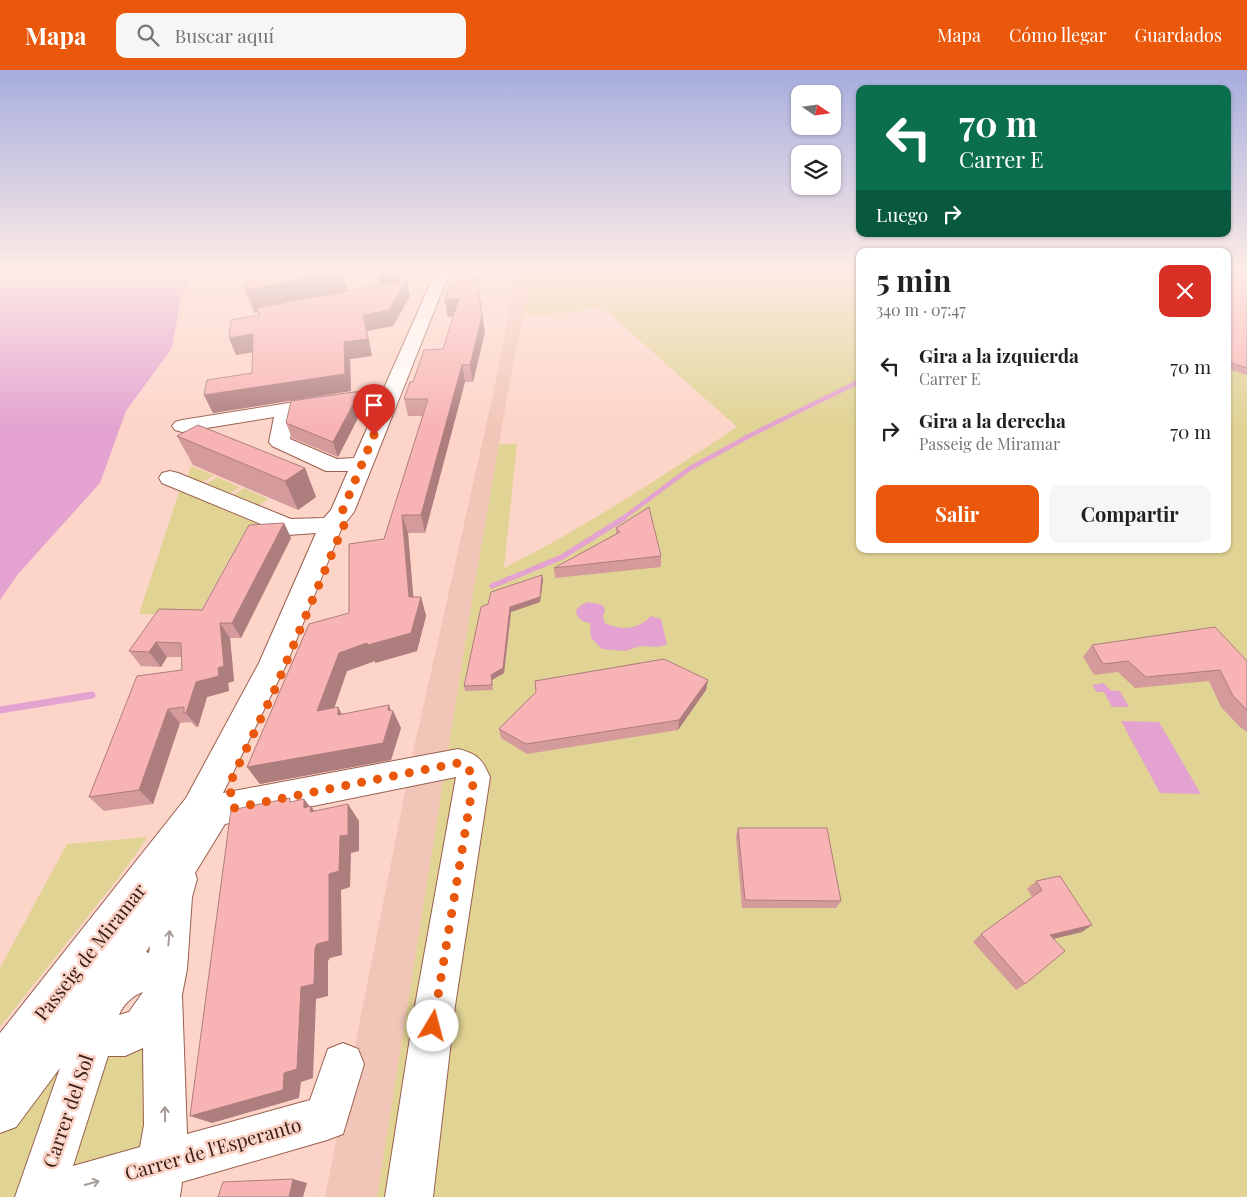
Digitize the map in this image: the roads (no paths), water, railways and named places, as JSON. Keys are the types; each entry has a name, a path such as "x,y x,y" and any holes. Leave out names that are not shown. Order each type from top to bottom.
{"street":[{"path":"170,478 288,526 333,518 362,464 421,324"},
{"path":"182,426 392,393"},
{"path":"286,410 279,442 334,466 362,464"},
{"name":"Passeig de Miramar","path":"0,1111 106,1000 123,953 210,815 218,788 245,732 333,518 344,525 275,689 176,884 164,992 166,1125 158,1180"},
{"path":"210,815 458,763 466,765 474,778 435,1006 409,1197"},
{"name":"Passeig de Miramar","path":"0,1067 210,815"},
{"path":"141,972 155,973 161,978 164,992 158,1009 150,1020 129,1034 116,1036 106,1034 106,1000 141,972"},
{"name":"Passeig de Miramar","path":"0,1087 65,1004 82,990 106,1000"},
{"name":"Carrer del Sol","path":"39,1197 106,1000"},
{"name":"Carrer de l'Esperanto","path":"45,1197 158,1180 327,1118 343,1064"}],"waterway":[{"path":"622,519 689,469 749,436 856,383"},
{"path":"492,586 562,557 624,518"},
{"path":"0,710 92,695"}]}
